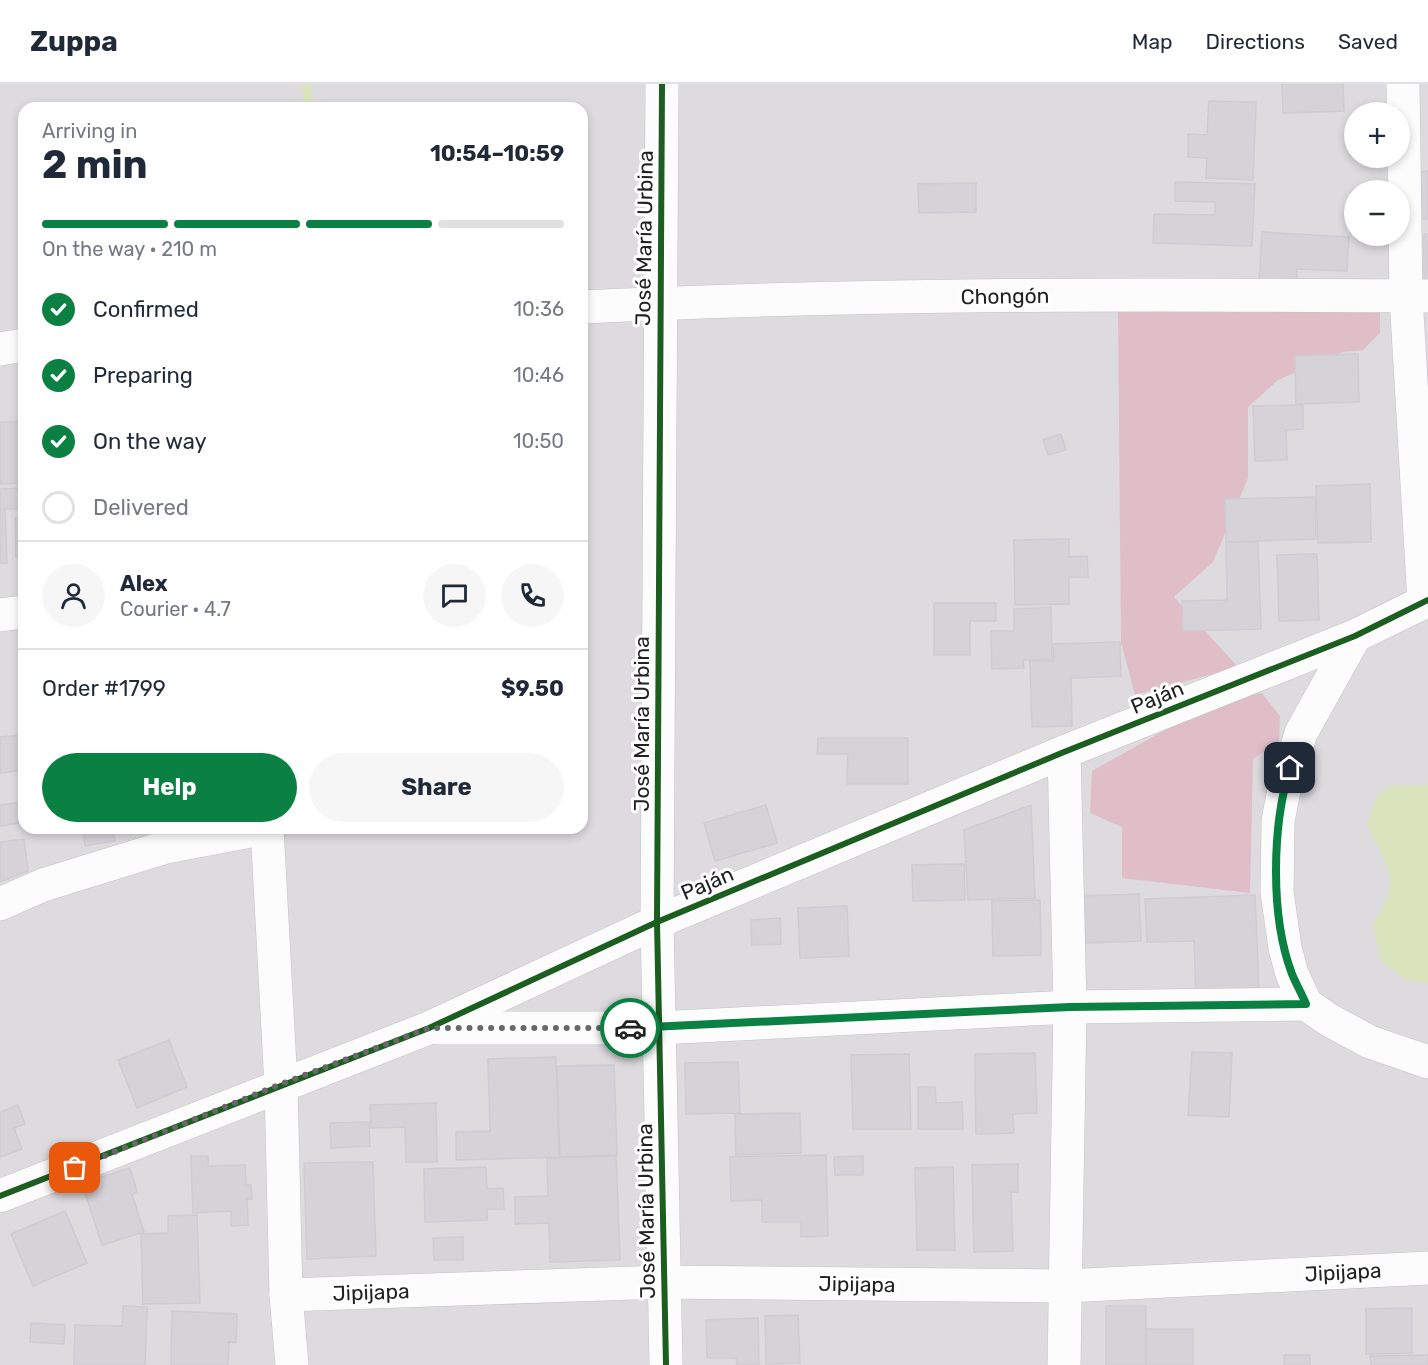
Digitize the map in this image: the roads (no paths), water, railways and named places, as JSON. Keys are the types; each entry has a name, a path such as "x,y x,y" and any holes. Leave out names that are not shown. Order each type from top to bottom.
{"street":[{"name":"José María Urbina","path":"662,84 657,922 666,1365"},
{"path":"1403,84 1417,296 1426,601"},
{"name":"Chongón","path":"588,307 660,303 1116,294 1417,296"},
{"path":"0,349 18,346"},
{"name":"Paján","path":"0,1196 281,1084 429,1028 657,922 1064,752 1354,636 1426,601"},
{"path":"0,615 18,613"},
{"path":"1354,636 1301,733 1285,785 1278,821 1276,892 1285,948 1292,974 1306,1004 1329,1020 1370,1042 1428,1062"},
{"path":"1064,752 1070,1007 1064,1365"},
{"path":"0,904 43,885 166,847 234,834"},
{"path":"266,834 281,1084 286,1295 292,1365"},
{"path":"429,1028 659,1028 1070,1007 1306,1004"},
{"name":"Jipijapa","path":"286,1295 664,1282 1066,1286 1428,1268"}],"waterway":[{"path":"306,84 308,102"}]}
